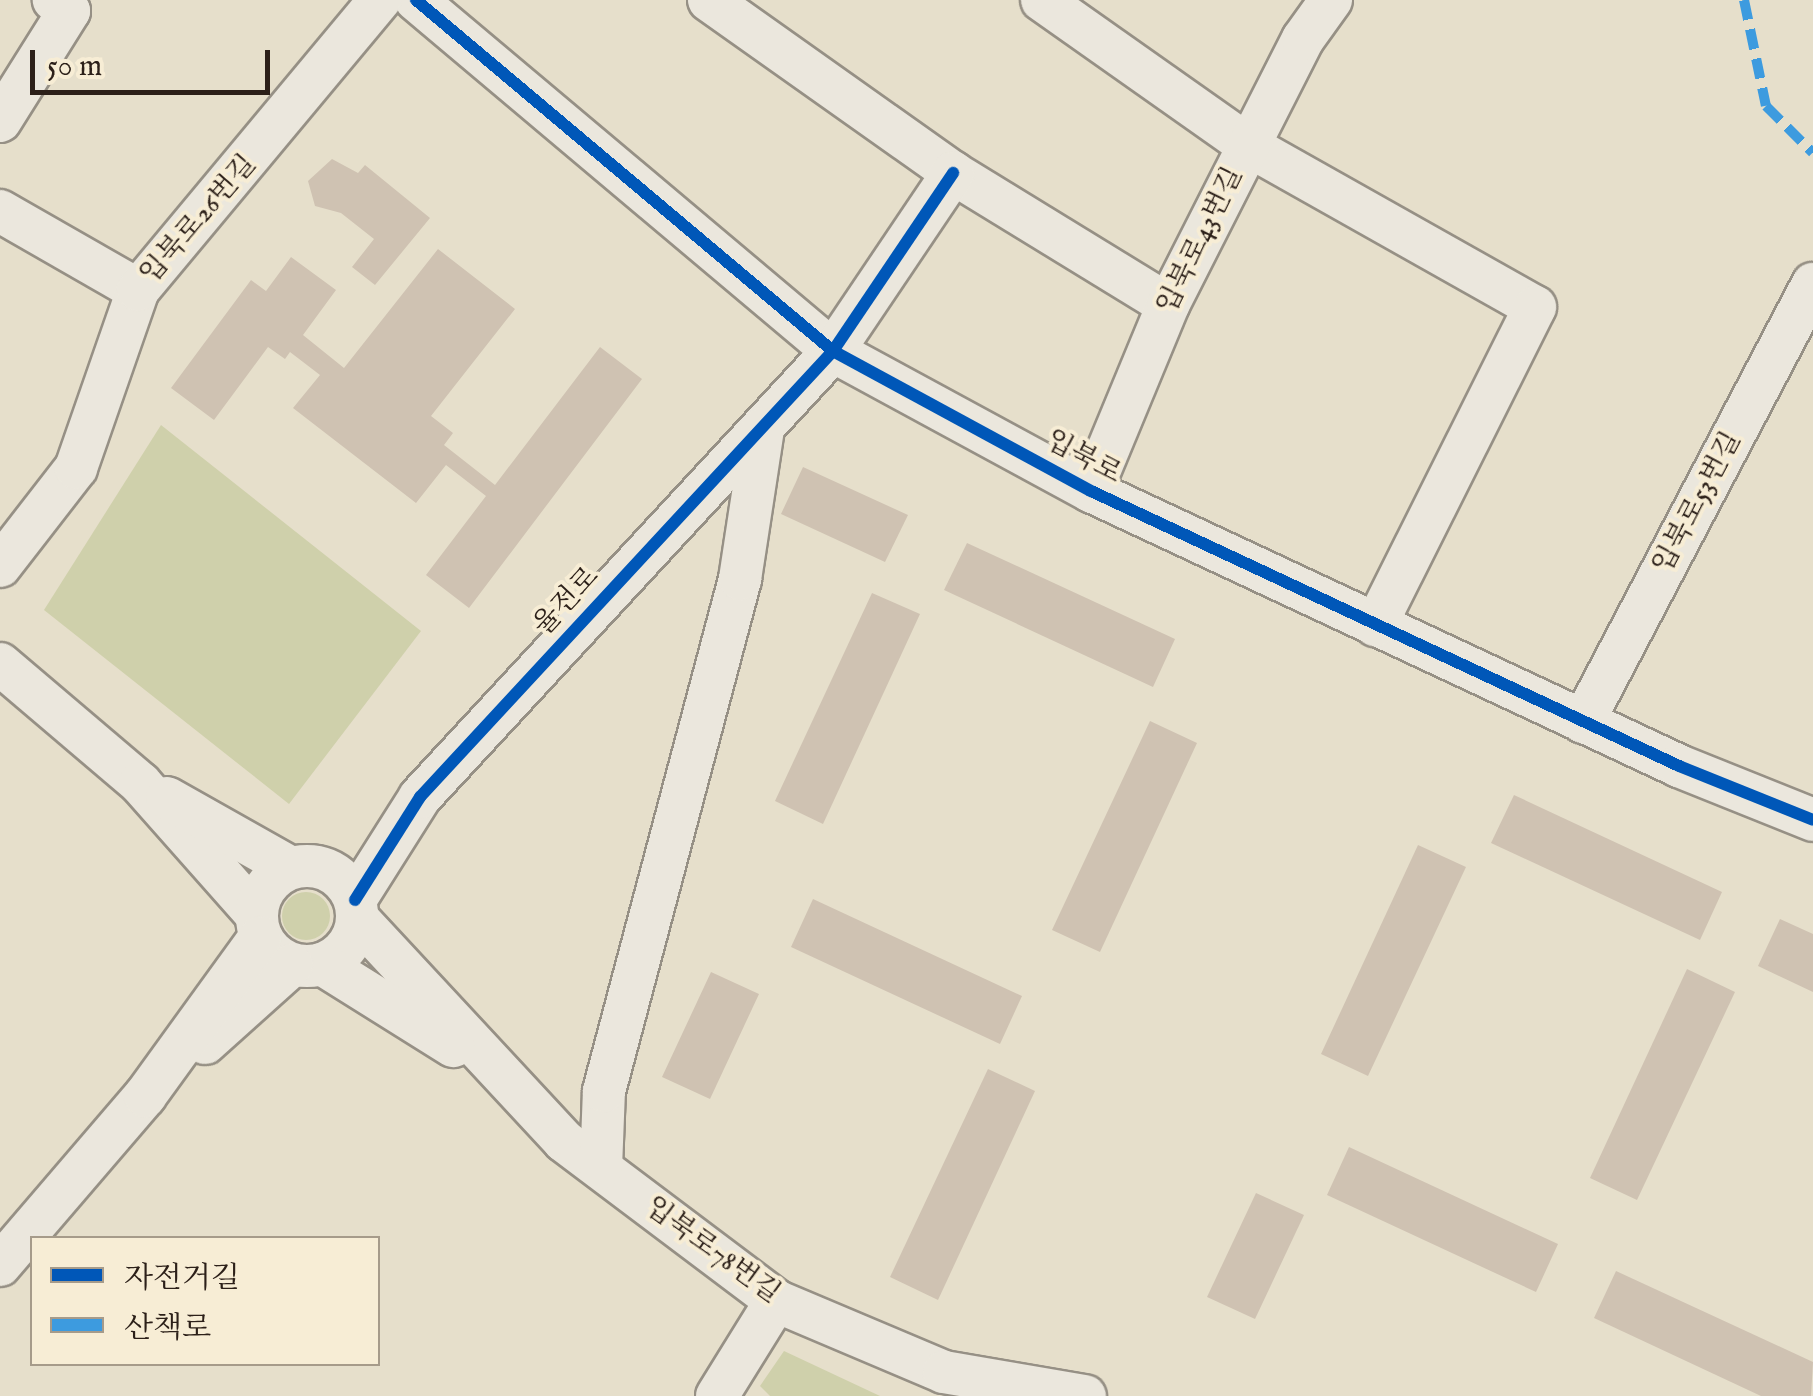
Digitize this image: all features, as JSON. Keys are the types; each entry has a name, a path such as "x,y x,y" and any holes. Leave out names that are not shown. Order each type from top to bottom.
{"street":[{"path":"0,121 69,11 54,0"},
{"name":"입북로26번길","path":"0,566 76,468 138,290 380,0"},
{"name":"입북로","path":"416,0 833,350 1091,491 1583,722 1813,820"},
{"path":"709,0 953,173 1168,305"},
{"path":"1042,0 1248,146 1535,307 1376,625"},
{"name":"입북로43번길","path":"1091,491 1168,305 1248,146 1331,0"},
{"name":"율전로","path":"356,909 420,797 833,350 953,173"},
{"path":"0,211 138,290"},
{"name":"입북로53번길","path":"1583,722 1813,284"},
{"path":"602,1168 604,1091 740,578 763,429"},
{"path":"0,664 140,783 258,926 307,965 491,1070"},
{"path":"140,783 306,867 356,909 491,1070"},
{"name":"율전로","path":"306,867 420,797"},
{"path":"0,1264 146,1096 258,926 266,886 306,867"},
{"path":"146,1096 307,965 340,954 356,909"},
{"name":"입북로78번길","path":"491,1070 602,1168 776,1301 944,1372 1085,1396"},
{"path":"717,1396 776,1301"}],"green space":[{"path":"161,425 421,631 289,804 44,610"},
{"path":"306,892 323,899 330,916 323,933 306,940 289,933 282,916 289,899"},
{"path":"784,1351 880,1396 770,1396 760,1386"}],"building":[{"path":"332,159 358,173 365,165 430,218 375,285 352,267 374,239 341,213 315,206 308,181"},
{"path":"438,249 515,309 431,416 453,433 444,445 495,485 600,347 642,379 469,608 426,575 486,496 446,465 416,503 293,408 320,375 290,352 285,359 268,347 214,420 171,388 251,280 266,291 291,257 336,290 303,335 344,368"},
{"path":"803,467 908,515 885,562 781,514"},
{"path":"967,543 1175,639 1153,687 944,590"},
{"path":"872,593 920,614 823,824 775,801"},
{"path":"1150,721 1197,743 1100,952 1052,930"},
{"path":"1514,795 1722,892 1700,940 1491,843"},
{"path":"1418,845 1466,867 1368,1076 1321,1054"},
{"path":"813,899 1022,996 1000,1044 791,947"},
{"path":"1780,919 1813,934 1813,992 1758,966"},
{"path":"1687,969 1735,992 1637,1200 1590,1178"},
{"path":"711,972 759,994 710,1099 662,1077"},
{"path":"988,1069 1035,1091 938,1300 890,1277"},
{"path":"1349,1147 1558,1244 1536,1292 1327,1195"},
{"path":"1256,1193 1304,1215 1255,1319 1207,1297"},
{"path":"1616,1271 1813,1362 1811,1396 1761,1396 1594,1318"}],"marked path":[{"path":"1744,0 1766,106 1813,153"}],"cycle path":[{"path":"416,0 833,351 1091,491 1679,766 1813,820"},
{"path":"355,900 420,797 833,351 953,173"}]}
